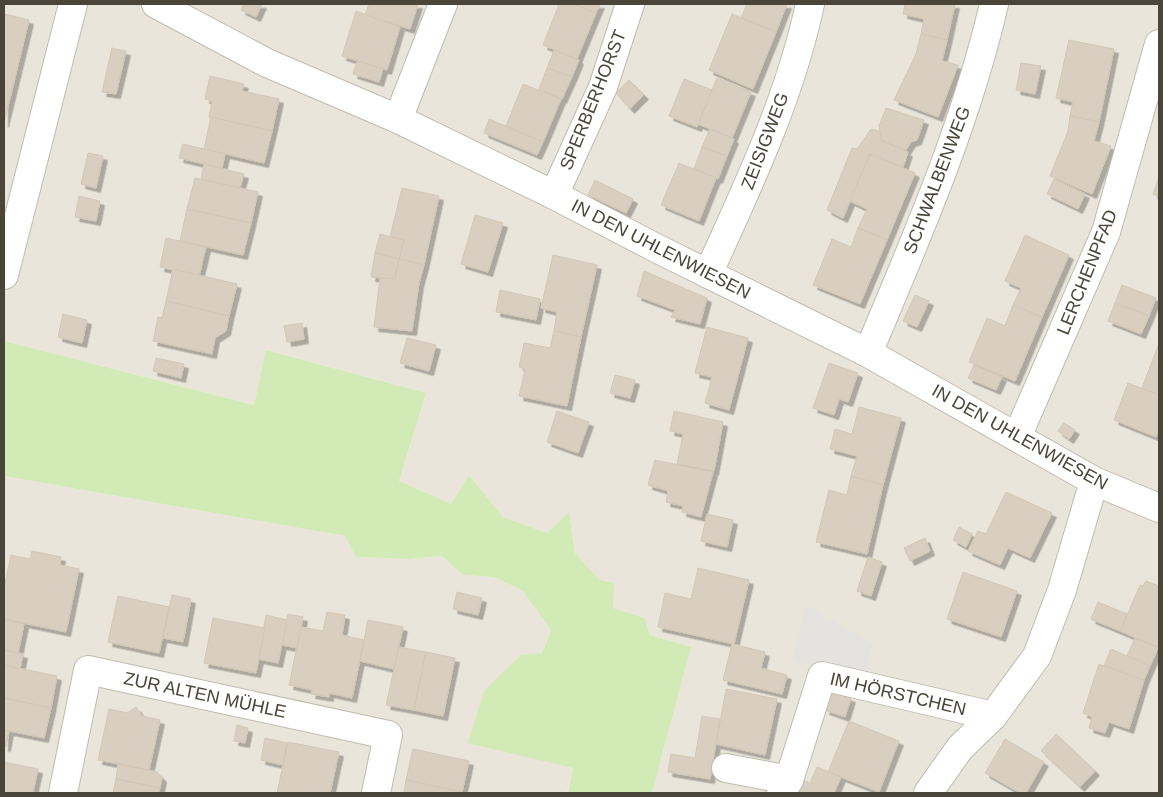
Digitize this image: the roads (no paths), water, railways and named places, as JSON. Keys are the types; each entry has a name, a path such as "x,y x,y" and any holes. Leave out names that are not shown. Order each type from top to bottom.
{"street":[{"path":"4,274 73,4"},
{"name":"IN DEN UHLENWIESEN","path":"156,4 267,63 398,119 554,195 868,353 1094,481 1159,508"},
{"path":"398,119 443,4"},
{"name":"SPERBERHORST","path":"554,195 602,87 630,4"},
{"name":"ZEISIGWEG","path":"708,274 762,156 803,40 810,4"},
{"name":"SCHWALBENWEG","path":"868,353 924,221 964,112 994,4"},
{"name":"LERCHENPFAD","path":"1017,437 1106,232 1159,44"},
{"name":"IM HÖRSTCHEN","path":"928,793 960,748 993,716 1037,656 1062,590 1094,481"},
{"name":"ZUR ALTEN MÜHLE","path":"63,793 88,670 388,735 376,793"},
{"name":"IM HÖRSTCHEN","path":"726,768 785,786 822,676 993,716"}]}
